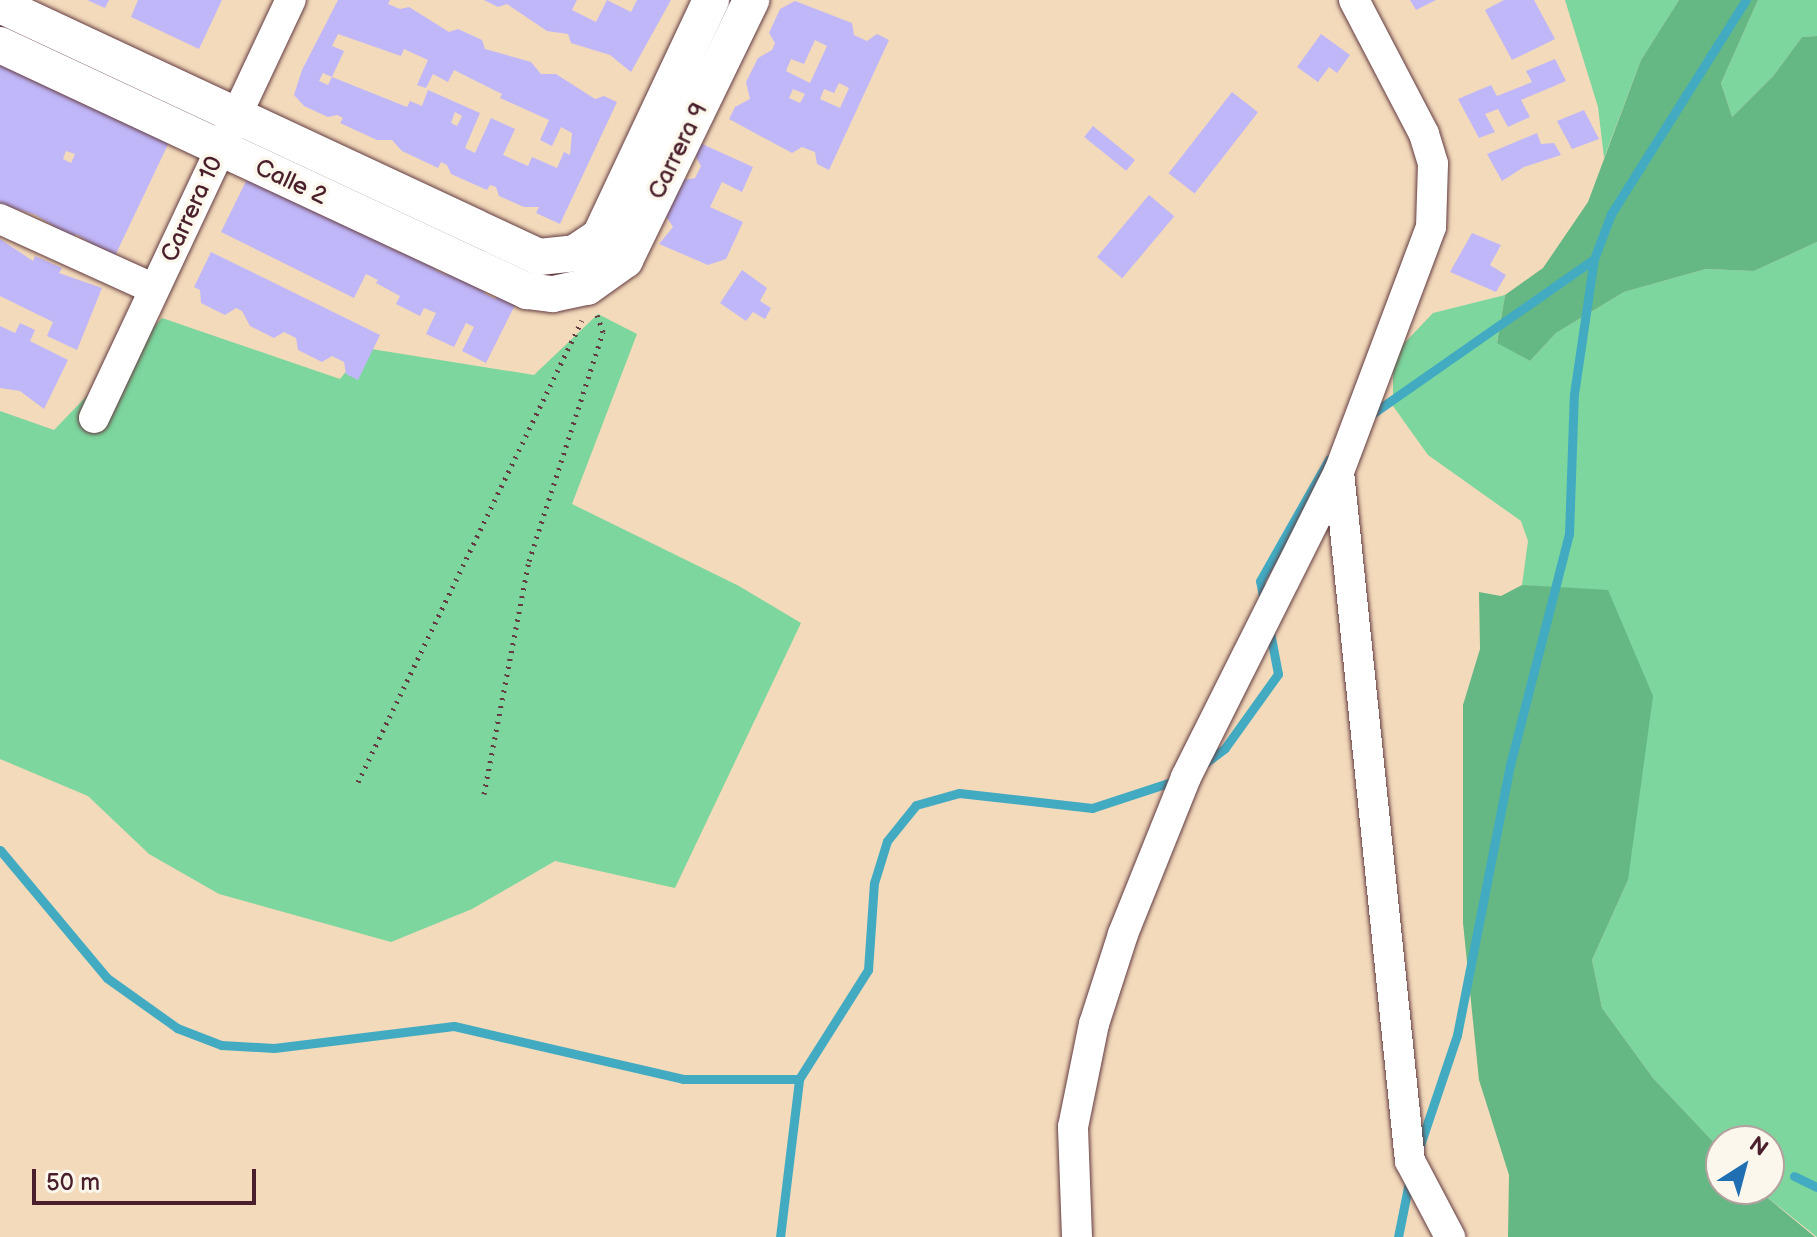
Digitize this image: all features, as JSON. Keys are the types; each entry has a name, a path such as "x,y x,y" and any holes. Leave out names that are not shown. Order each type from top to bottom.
{"street":[{"name":"Carrera 10","path":"94,418 291,0"},
{"name":"Carrera 9","path":"575,253 600,236 711,0"},
{"name":"Carrera 9","path":"587,287 625,260 751,0"},
{"path":"1077,1237 1073,1127 1094,1024 1123,934 1186,777 1339,472 1421,257 1435,197 1433,164 1424,134 1354,0"},
{"name":"Calle 2","path":"0,5 539,257 575,253"},
{"name":"Calle 2","path":"0,45 527,291 553,294 587,287"},
{"path":"0,219 154,289"},
{"path":"575,253 587,287"},
{"path":"1339,472 1410,1161 1450,1237"}],"path":[{"path":"358,782 580,332"},
{"path":"484,794 529,561 603,332"}],"green space":[{"path":"1565,0 1679,0 1641,60 1604,158 1598,107"},
{"path":"1679,0 1758,0 1721,83 1732,117 1774,75 1802,37 1817,36 1817,242 1754,271 1706,269 1624,292 1556,333 1530,361 1497,343 1505,295 1543,268 1588,202 1641,60"},
{"path":"1758,0 1817,0 1817,36 1802,37 1774,75 1732,117 1721,83"},
{"path":"1817,242 1817,1237 1777,1205 1785,1205 1785,1125 1705,1125 1705,1133 1653,1078 1602,1008 1592,960 1628,880 1608,591 1522,585 1528,541 1521,521 1428,455 1393,406 1393,355 1433,313 1505,295 1497,342 1530,361 1556,333 1624,292 1706,269 1754,271"},
{"path":"598,314 637,334 572,504 739,586 801,623 675,888 555,861 472,909 391,942 219,894 149,854 88,796 0,759 0,411 54,430 162,318 340,379 365,348 534,375"},
{"path":"1522,585 1608,590 1653,696 1628,880 1592,960 1602,1008 1653,1078 1705,1133 1705,1205 1776,1205 1815,1237 1508,1237 1509,1175 1479,1080 1463,923 1463,705 1480,649 1479,592 1501,596"}],"building":[{"path":"87,0 109,0 105,8"},
{"path":"138,0 222,0 199,49 131,17"},
{"path":"338,0 390,0 388,4 400,9 409,7 449,32 458,29 482,40 485,49 531,62 541,74 556,74 595,99 604,96 617,102 560,224 536,213 539,207 524,207 499,196 496,187 490,185 487,190 451,174 447,165 441,162 438,168 402,151 392,140 377,140 340,123 343,118 337,115 328,117 304,106 294,95 302,70","holes":["338,34 401,56 404,49 428,60 417,85 426,88 433,74 448,82 454,70 502,94 500,98 549,120 540,140 552,146 561,127 572,133 570,155 564,152 557,168 532,157 528,166 503,155 515,129 491,118 475,153 465,148 480,113 428,90 422,106 410,101 407,107 332,77 344,51 332,46","323,73 332,77 328,85 319,81","455,112 462,116 457,126 451,123"]},
{"path":"484,0 577,0 572,10 596,22 607,0 631,12 637,0 671,0 631,72 610,55 571,43 568,34 547,31 507,4 498,7"},
{"path":"1410,0 1436,0 1416,10"},
{"path":"1504,0 1534,0 1555,39 1512,60 1485,10"},
{"path":"795,1 852,23 854,35 867,41 877,34 889,40 829,170 817,164 815,152 802,147 792,153 729,119 735,107 750,99 746,82 758,58 772,50 775,43 769,33 780,9","holes":["815,40 827,46 810,83 786,71 791,59 804,64","839,83 849,88 840,108 820,99 824,89 834,93","793,89 805,94 800,103 789,98"]},
{"path":"1321,34 1350,55 1337,73 1329,67 1318,82 1297,67"},
{"path":"0,55 172,136 114,258 76,234 74,239 36,215 0,204","holes":["66,151 75,154 71,163 63,159"]},
{"path":"1555,59 1566,81 1521,100 1530,117 1508,127 1498,109 1485,114 1495,132 1479,138 1458,99 1491,85 1497,96 1532,82 1526,71"},
{"path":"1232,92 1258,112 1195,193 1169,173"},
{"path":"1584,110 1599,139 1572,149 1557,121"},
{"path":"1093,126 1135,160 1126,171 1084,137"},
{"path":"1537,133 1541,144 1554,143 1561,155 1524,167 1502,181 1487,154"},
{"path":"700,143 753,167 742,192 722,182 710,207 743,222 726,259 708,265 659,244 673,227 666,216 684,180 695,178 701,166 695,155"},
{"path":"248,177 390,240 387,246 399,252 402,247 438,264 435,270 447,275 450,270 486,288 484,293 495,299 498,294 518,299 486,363 462,351 474,327 466,323 454,347 426,334 436,313 424,308 420,316 396,304 400,296 366,274 354,298 221,232"},
{"path":"1149,195 1174,216 1122,278 1097,257"},
{"path":"1472,233 1501,245 1490,265 1506,275 1496,292 1450,272"},
{"path":"0,239 33,261 35,256 62,268 59,273 102,288 77,350 47,336 53,322 0,296"},
{"path":"211,252 380,335 358,380 346,374 344,362 332,356 322,362 298,350 296,338 284,332 274,338 250,326 242,311 236,308 225,315 201,303 200,290 194,287"},
{"path":"742,270 767,288 760,301 771,308 765,319 753,312 746,321 720,303"},
{"path":"20,323 35,330 30,341 68,360 44,409 20,391 0,388 0,326 15,333"}],"waterway":[{"path":"1369,416 1594,259 1611,214 1746,0"},
{"path":"1419,1148 1457,1035 1510,765 1569,534 1574,394 1594,259"},
{"path":"1264,601 1260,581 1329,459"},
{"path":"1204,764 1225,748 1278,674 1270,632"},
{"path":"0,850 107,978 177,1028 221,1045 274,1048 454,1026 683,1079 799,1079 868,970 874,883 887,841 916,805 959,793 1092,808 1177,780"},
{"path":"780,1237 799,1079"},
{"path":"1794,1176 1817,1187"},
{"path":"1398,1237 1410,1177"}]}
